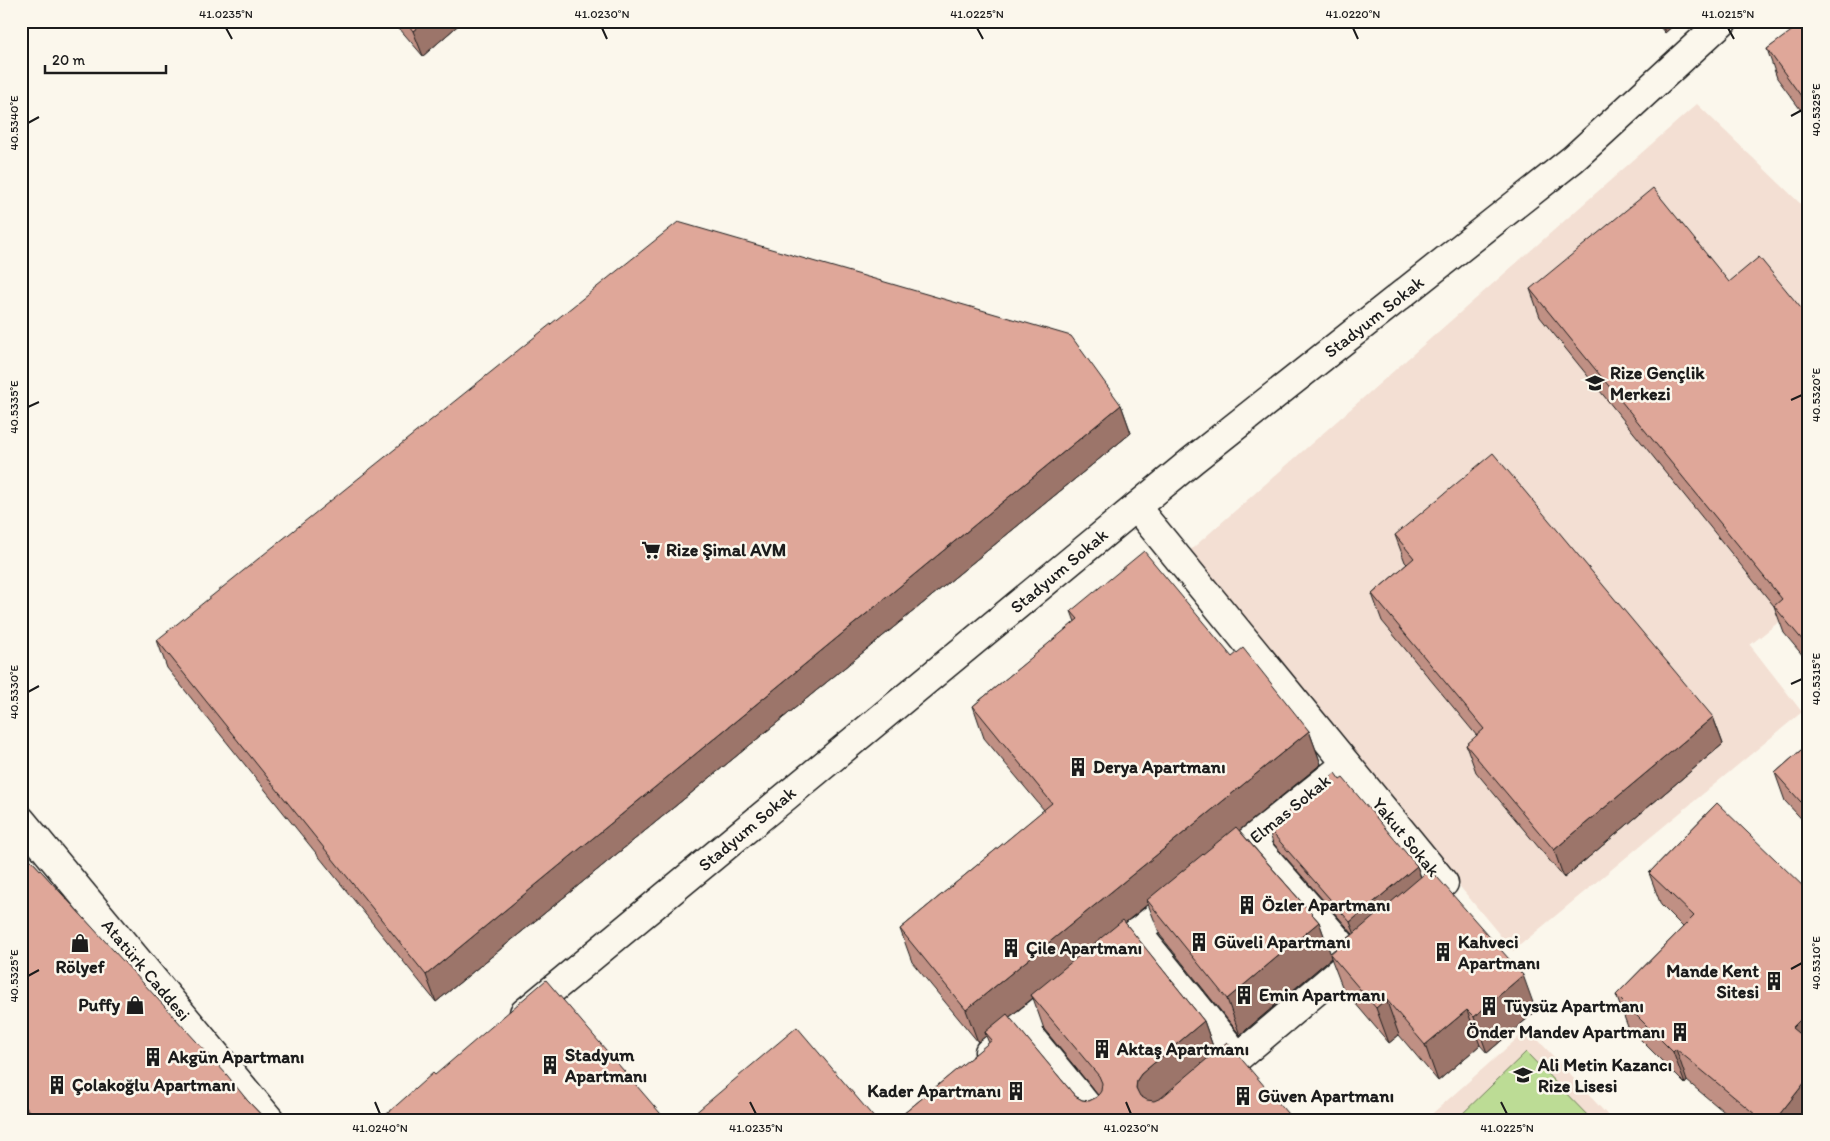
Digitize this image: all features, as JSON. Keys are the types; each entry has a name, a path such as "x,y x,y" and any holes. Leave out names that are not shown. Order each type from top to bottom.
{"street":[{"name":"Stadyum Sokak","path":"502,1031 1201,454 1573,159 1723,21"},
{"name":"Yakut Sokak","path":"1136,507 1444,883 1164,1120"},
{"name":"Elmas Sokak","path":"973,1065 1346,764"},
{"name":"Atatürk Caddesi","path":"21,820 270,1120"},
{"path":"1251,841 1354,959"},
{"path":"1137,932 1238,1057"},
{"path":"1022,1027 1099,1120"}],"shaded area":[{"name":"Rize Gençlik Merkezi","path":"1697,104 1809,212 1809,598 1750,645 1802,712 1513,951 1186,554"},
{"name":"Ali Metin Kazancı Rize Lisesi","path":"1528,1029 1612,1120 1425,1120"}],"green space":[{"path":"1526,1052 1592,1120 1456,1120"}],"building":[{"path":"405,21 425,21 413,31"},
{"path":"1805,21 1809,21 1809,107 1767,49"},
{"path":"1653,188 1729,282 1759,257 1809,318 1809,648 1774,606 1782,599 1530,289"},
{"name":"Rize Şimal AVM","path":"678,222 1071,336 1121,405 426,975 157,640"},
{"path":"1493,453 1713,717 1554,850 1466,745 1484,729 1372,594 1414,558 1395,535"},
{"path":"1144,551 1232,657 1243,648 1309,731 966,1010 900,929 1052,803 973,706 1078,619 1071,611"},
{"path":"1809,743 1809,811 1775,773"},
{"path":"1335,773 1340,780 1343,778 1417,866 1350,922 1268,828"},
{"path":"1717,803 1809,892 1809,1011 1792,1028 1809,1042 1809,1077 1775,1120 1762,1120 1676,1049 1673,1052 1616,995 1694,916 1649,873"},
{"path":"1236,827 1319,922 1227,999 1147,900"},
{"path":"21,849 266,1120 37,1120 21,1102"},
{"path":"1430,869 1523,975 1474,1017 1467,1010 1425,1045 1386,999 1376,1008 1330,954"},
{"path":"1123,920 1204,1021 1141,1074 1137,1080 1136,1088 1140,1096 1154,1101 1161,1098 1227,1042 1293,1120 896,1120 992,1040 985,1032 1007,1014 1075,1096 1089,1101 1097,1097 1101,1091 1102,1083 1099,1076 1031,995"},
{"path":"546,980 666,1120 380,1120 433,1073 435,1075"},
{"path":"797,1027 876,1120 687,1120"}],"place":[{"name":"Rize Gençlik Merkezi","path":"1595,383"},
{"name":"Rize Şimal AVM","path":"651,550"},
{"name":"Derya Apartmanı","path":"1078,767"},
{"name":"Özler Apartmanı","path":"1247,905"},
{"name":"Güveli Apartmanı","path":"1199,942"},
{"name":"Rölyef","path":"80,943"},
{"name":"Çile Apartmanı","path":"1011,948"},
{"name":"Kahveci Apartmanı","path":"1443,952"},
{"name":"Mande Kent Sitesi","path":"1774,981"},
{"name":"Emin Apartmanı","path":"1244,995"},
{"name":"Puffy","path":"135,1005"},
{"name":"Tüysüz Apartmanı","path":"1489,1006"},
{"name":"Önder Mandev Apartmanı","path":"1680,1032"},
{"name":"Aktaş Apartmanı","path":"1102,1049"},
{"name":"Akgün Apartmanı","path":"153,1057"},
{"name":"Stadyum Apartmanı","path":"550,1065"},
{"name":"Ali Metin Kazancı Rize Lisesi","path":"1523,1075"},
{"name":"Çolakoğlu Apartmanı","path":"57,1085"},
{"name":"Kader Apartmanı","path":"1016,1091"},
{"name":"Güven Apartmanı","path":"1243,1096"}]}
